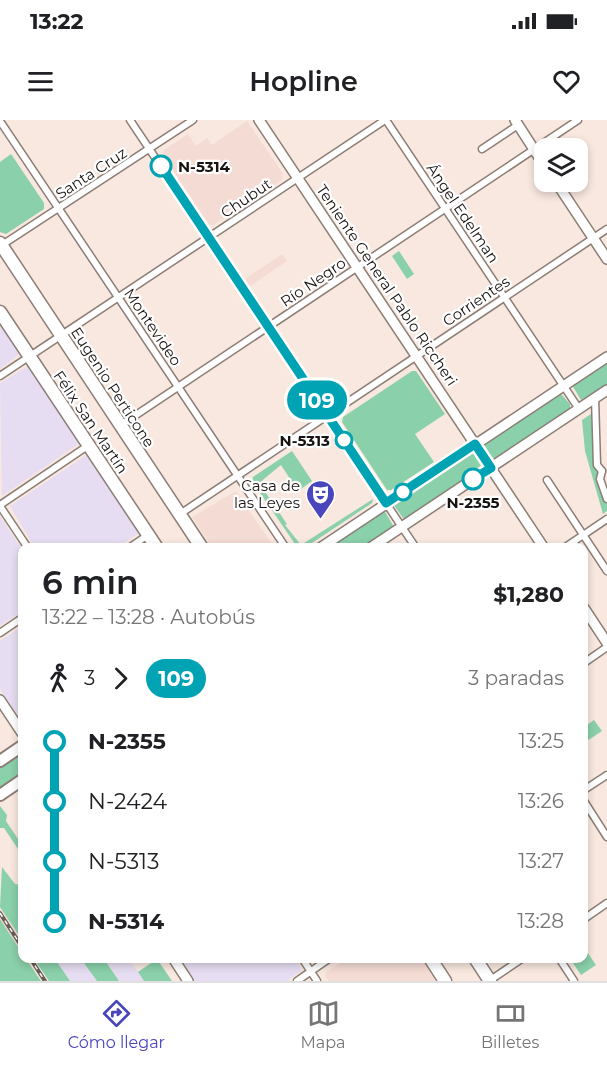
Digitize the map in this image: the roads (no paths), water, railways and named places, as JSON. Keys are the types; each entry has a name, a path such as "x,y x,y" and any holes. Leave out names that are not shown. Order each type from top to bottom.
{"highway":[{"name":"Eugenio Perticone","path":"1,244 199,543"},
{"name":"Félix San Martín","path":"0,312 154,543"},
{"path":"433,963 444,981"},
{"path":"478,963 490,981"}],"main road":[{"path":"0,761 18,749"},
{"path":"0,795 18,783"}],"street":[{"path":"130,120 413,543"},
{"name":"Santa Cruz","path":"1,244 193,120"},
{"name":"Teniente General Pablo Riccheri","path":"259,120 541,543"},
{"name":"Chubut","path":"0,376 386,120"},
{"name":"Ángel Edelman","path":"386,120 579,409"},
{"name":"Río Negro","path":"550,138 576,120"},
{"name":"Montevideo","path":"0,121 283,543"},
{"path":"482,149 516,123 534,149"},
{"name":"Río Negro","path":"121,425 534,149"},
{"path":"563,192 607,259"},
{"name":"Corrientes","path":"180,514 607,229"},
{"path":"327,543 607,357"},
{"path":"377,543 607,390"},
{"path":"595,398 597,465 604,471 600,479 607,499"},
{"path":"25,543 0,505 88,445"},
{"path":"547,480 607,571"},
{"path":"571,543 607,519"},
{"path":"136,543 148,535"},
{"path":"588,614 607,645 588,660"},
{"path":"0,633 18,621"},
{"path":"0,700 18,727"},
{"path":"588,787 607,774"},
{"path":"588,807 607,837"},
{"path":"588,916 607,903"},
{"path":"176,963 188,981"},
{"path":"305,963 317,981"},
{"path":"297,981 323,963"},
{"path":"490,981 516,963"},
{"path":"562,963 574,981"}],"railway":[{"path":"0,913 18,941"},
{"path":"33,963 45,981"}],"place":[{"name":"N-5314","path":"161,166"},
{"name":"N-5313","path":"344,440"},
{"name":"N-2355","path":"473,479"},
{"name":"Casa de las Leyes","path":"321,520"}]}
